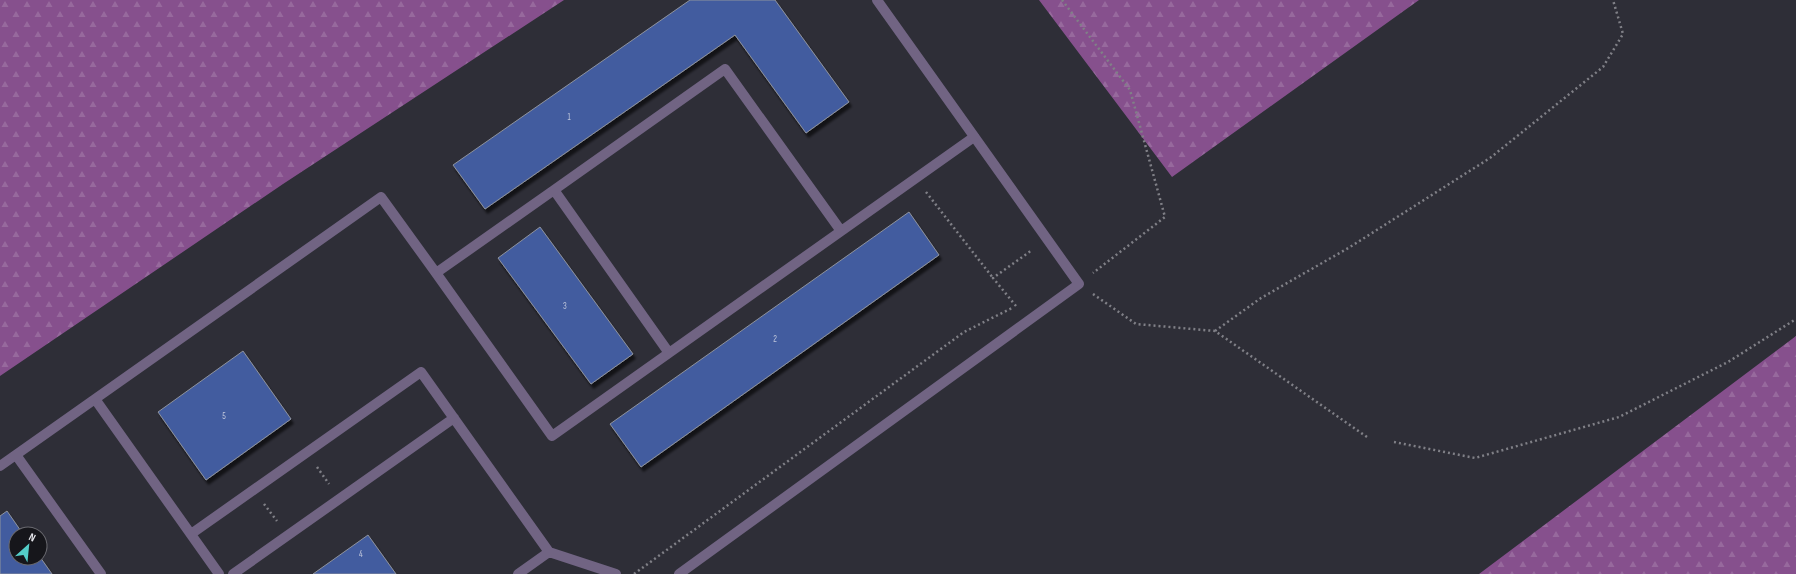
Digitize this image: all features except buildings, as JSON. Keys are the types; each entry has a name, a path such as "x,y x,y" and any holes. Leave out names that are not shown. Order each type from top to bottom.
{"street":[{"path":"679,574 1079,284 877,0"},
{"path":"436,273 725,69 841,231"},
{"path":"0,466 381,197 552,436 974,137"},
{"path":"554,190 670,353"},
{"path":"191,534 421,372 549,552 616,574"},
{"path":"95,399 219,574"},
{"path":"233,574 454,418"},
{"path":"16,455 101,574"},
{"path":"518,574 549,552"}],"path":[{"path":"1062,0 1130,90 1165,217 1079,284 1136,324 1215,331 1367,437"},
{"path":"1215,331 1262,298 1350,247 1490,158 1603,68 1623,34 1613,0"},
{"path":"633,574 964,332 1017,305 993,278 915,179"},
{"path":"993,278 1046,239"},
{"path":"1394,442 1475,458 1619,417 1728,362 1796,319"},
{"path":"307,452 340,499"},
{"path":"254,489 287,536"}],"green space":[{"path":"0,0 564,0 283,184 0,376"},
{"path":"1039,0 1419,0 1172,177"},
{"path":"1796,336 1796,574 1479,574"}]}
